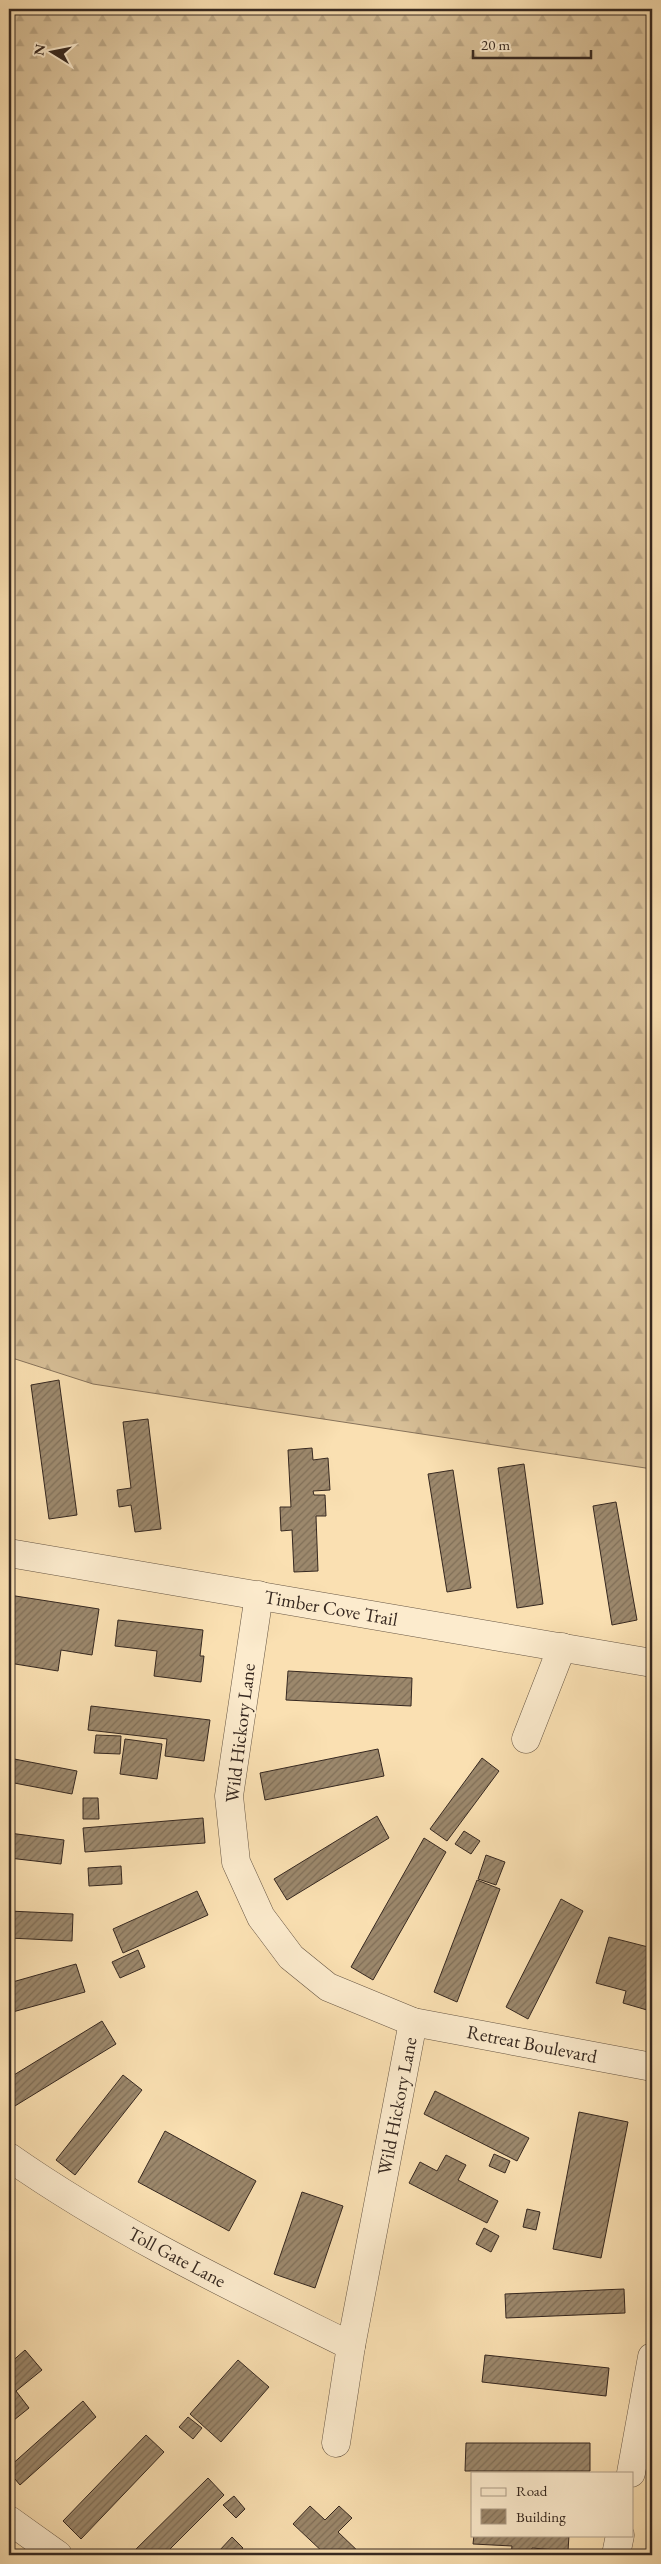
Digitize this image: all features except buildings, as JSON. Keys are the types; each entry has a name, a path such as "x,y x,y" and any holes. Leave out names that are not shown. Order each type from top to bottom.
{"street":[{"name":"Timber Cove Trail","path":"9,1553 652,1663"},
{"name":"Wild Hickory Lane","path":"259,1595 228,1796 236,1862 261,1918 291,1957 328,1987 413,2022 351,2346 336,2443"},
{"path":"526,1738 562,1647"},
{"name":"Retreat Boulevard","path":"413,2022 652,2067"},
{"name":"Toll Gate Lane","path":"9,2157 58,2191 191,2267 351,2346"},
{"path":"631,2472 652,2357"},
{"path":"9,2521 58,2555"},
{"path":"616,2555 620,2536"}],"green space":[{"path":"9,9 652,9 652,1469 93,1384 9,1357"}]}
